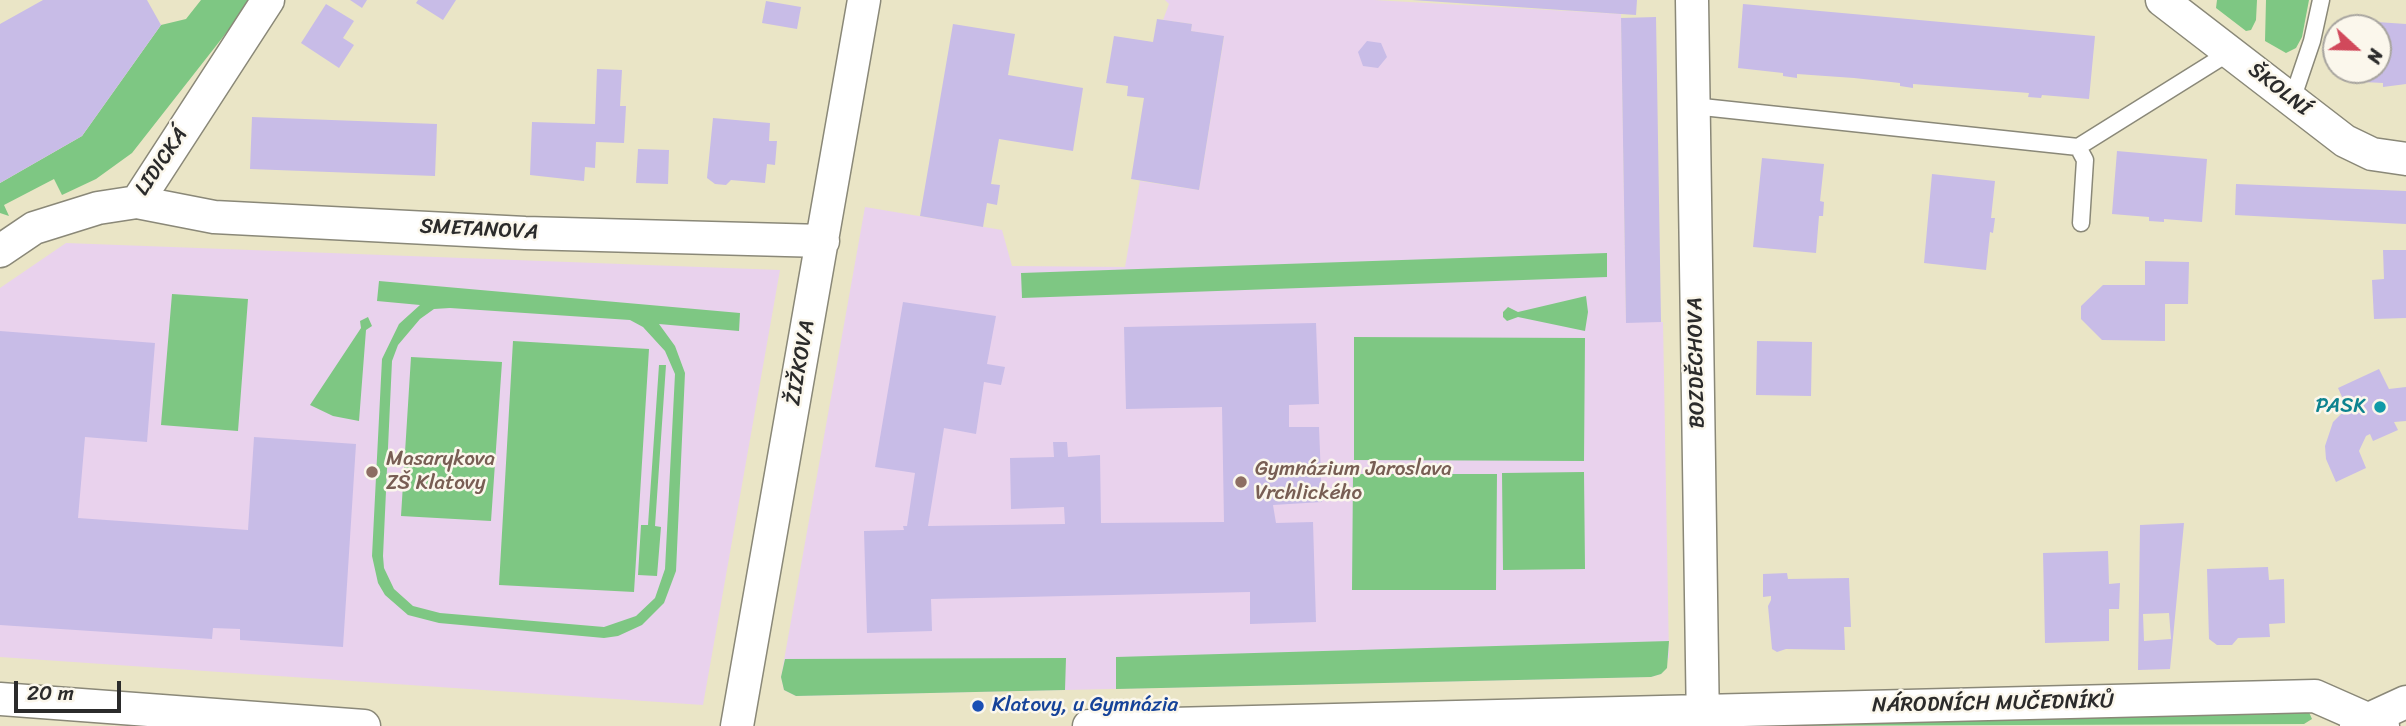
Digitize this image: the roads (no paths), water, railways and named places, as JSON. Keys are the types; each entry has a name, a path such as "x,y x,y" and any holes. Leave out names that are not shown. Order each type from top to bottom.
{"street":[{"name":"LIDICKÁ","path":"0,251 34,228 98,208 137,202 268,0"},
{"name":"ŽIŽKOVA","path":"737,726 864,0"},
{"name":"BOZDĚCHOVA","path":"1692,0 1703,719"},
{"name":"ŠKOLNÍ","path":"2162,0 2345,141 2372,154 2406,159"},
{"name":"SMETANOVA","path":"137,202 214,217 525,233 822,242"},
{"name":"NÁRODNÍCH MUČEDNÍKŮ","path":"1089,726 1703,719 2315,696 2369,724"},
{"path":"0,699 365,726"},
{"path":"2369,724 2406,702"}],"lane":[{"path":"2292,100 2312,41 2321,0"},
{"path":"1693,106 2078,147 2230,52"},
{"path":"2078,147 2085,160 2081,223"}],"place":[{"name":"PASK","path":"2380,407"},
{"name":"Masarykova ZŠ Klatovy","path":"372,472"},
{"name":"Gymnázium Jaroslava Vrchlického","path":"1241,482"},
{"name":"Klatovy, u Gymnázia","path":"978,706"}]}
